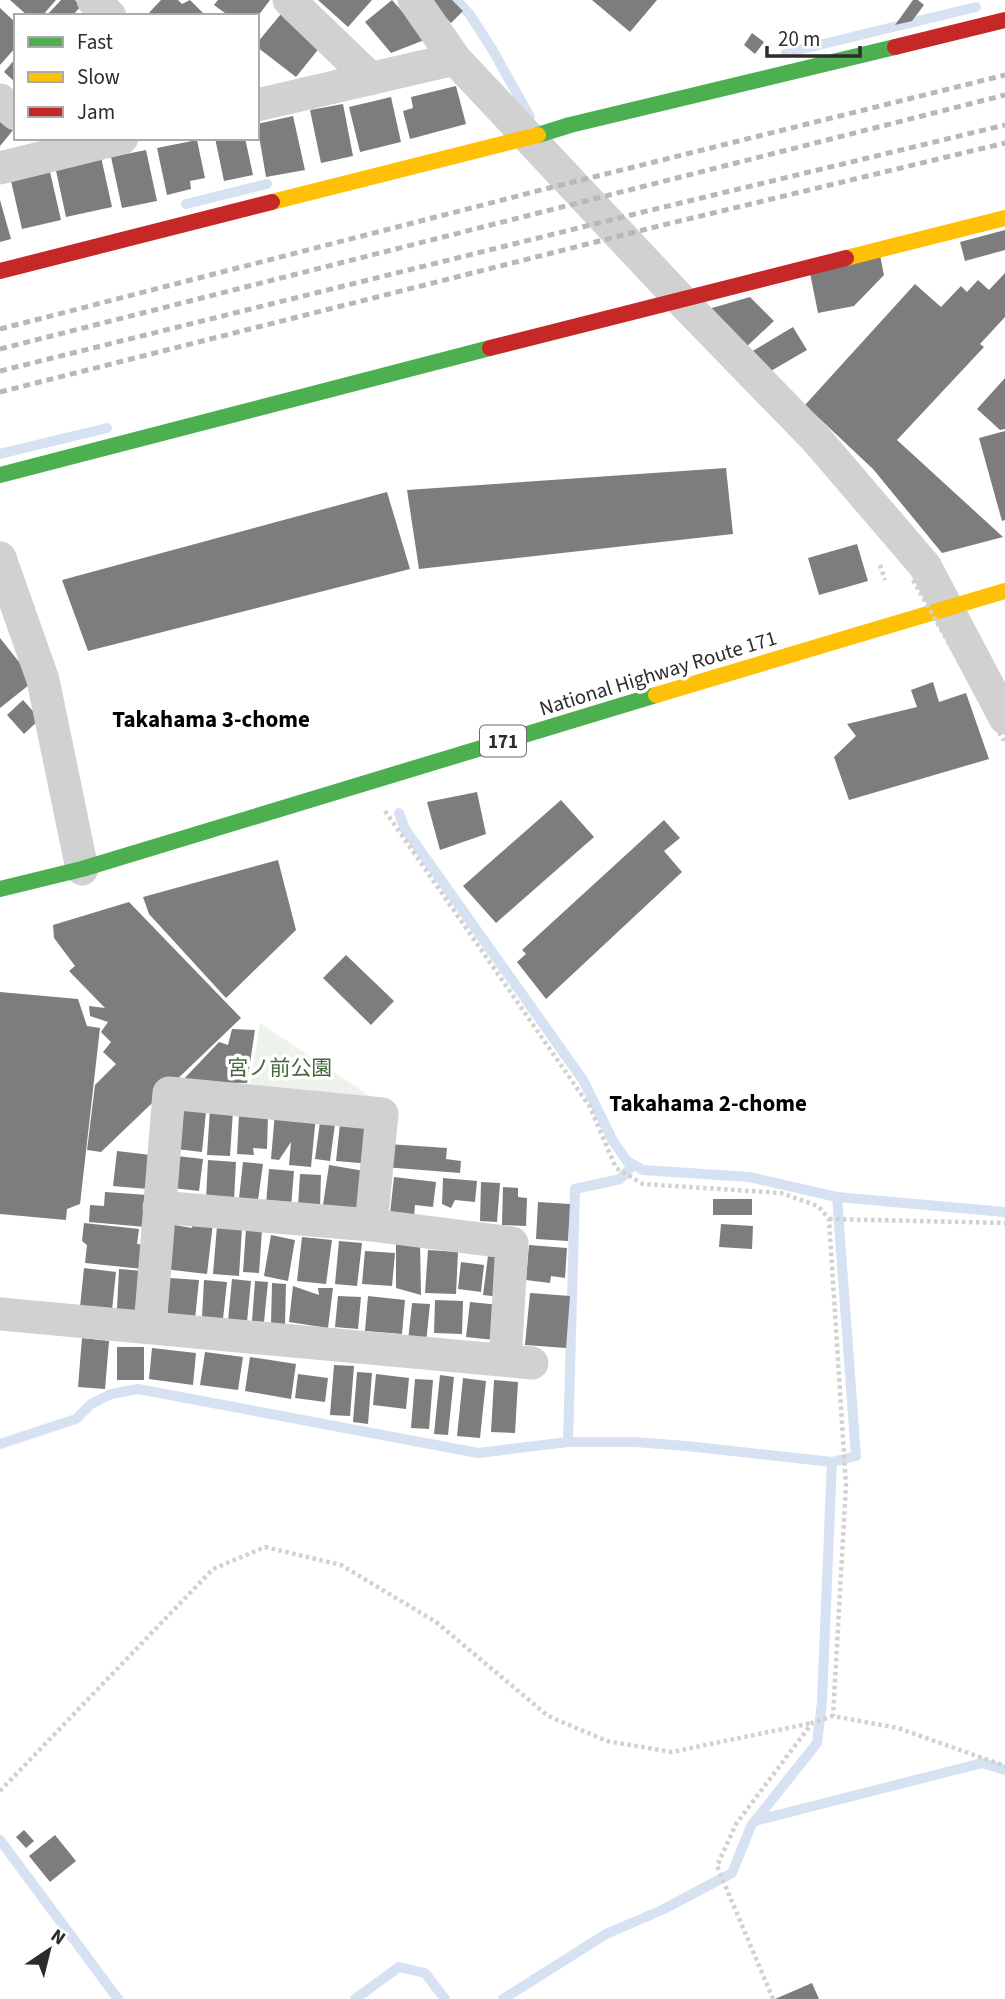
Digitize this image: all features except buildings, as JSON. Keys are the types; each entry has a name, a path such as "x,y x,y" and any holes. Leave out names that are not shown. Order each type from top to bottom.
{"main road":[{"path":"0,271 528,138 1002,14"},
{"path":"0,475 671,289 1005,218"},
{"name":"National Highway Route 171","path":"0,889 82,869 1005,591"}],"street":[{"path":"93,0 108,14"},
{"path":"289,0 371,79"},
{"path":"414,0 455,60 817,440 925,566 1005,718"},
{"path":"259,105 455,60"},
{"path":"0,100 14,112"},
{"path":"0,168 50,146 104,140"},
{"path":"0,558 43,680 82,869"},
{"path":"150,1327 169,1093 382,1114 371,1225"},
{"path":"0,1314 518,1361 512,1243 371,1225 159,1207"}],"path":[{"path":"913,580 1004,740"},
{"path":"364,782 590,1107 616,1168 643,1184 781,1193 818,1206 830,1219 845,1478 833,1716"},
{"path":"830,1219 1005,1223"},
{"path":"0,1791 214,1569 265,1547 341,1565 436,1622 548,1716 607,1741 672,1752 833,1716 898,1728 1005,1766"},
{"path":"773,1999 717,1866 736,1824 813,1722"}],"green space":[{"name":"宮ノ前公園","path":"260,1023 385,1106 249,1090"}],"waterway":[{"path":"457,0 492,49 530,117"},
{"path":"786,53 976,7"},
{"path":"186,204 267,184"},
{"path":"0,454 107,428"},
{"path":"399,813 405,829 583,1080 613,1141 627,1161 643,1170 749,1177 837,1197"},
{"path":"568,1442 575,1189 620,1179 633,1165"},
{"path":"503,1999 606,1934 662,1910 732,1873 751,1826 817,1743 822,1702 832,1462 856,1456 837,1197 1005,1212"},
{"path":"0,1444 76,1419 91,1404 111,1394 138,1389 478,1453 568,1442 635,1442 832,1462"},
{"path":"755,1821 982,1763 1005,1770"},
{"path":"0,1840 118,1999"},
{"path":"355,1999 399,1967 425,1973 445,1999"}],"railway":[{"path":"0,329 545,189 1005,75"},
{"path":"0,349 1005,95"},
{"path":"0,371 1005,125"},
{"path":"0,392 659,226 1005,143"}],"traffic: fast":[{"path":"538,135 895,47"},
{"path":"0,475 490,348"},
{"path":"0,889 82,869 656,695"}],"traffic: slow":[{"path":"272,202 538,135"},
{"path":"846,258 1005,218"},
{"path":"656,695 1005,591"}],"traffic: jam":[{"path":"895,47 1005,20"},
{"path":"0,271 272,202"},
{"path":"490,348 846,258"}],"district":[{"name":"Takahama 3-chome","path":"211,719"},
{"name":"Takahama 2-chome","path":"708,1103"}]}
